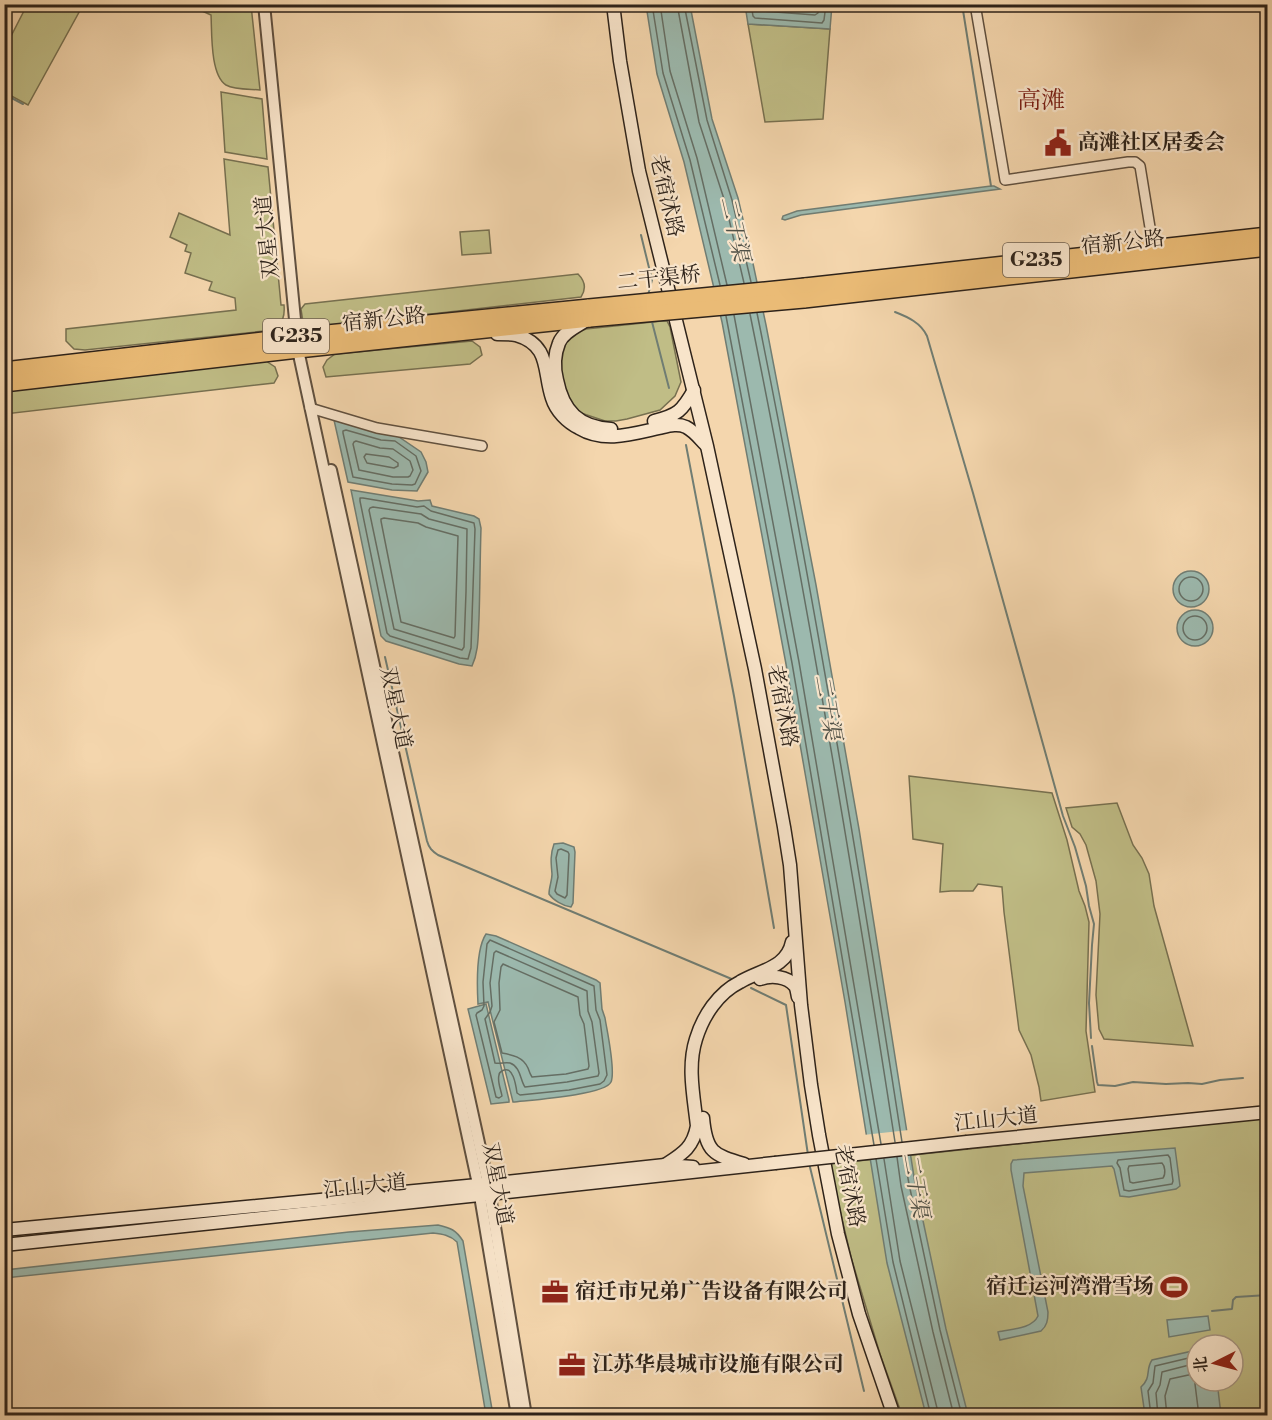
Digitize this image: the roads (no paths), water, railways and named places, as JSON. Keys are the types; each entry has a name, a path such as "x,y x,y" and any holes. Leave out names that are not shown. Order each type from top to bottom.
{"highway":[{"name":"宿新公路","path":"804,293 1154,254 1268,235"},
{"name":"宿新公路","path":"1154,254 1268,248"},
{"name":"二干渠桥","path":"589,315 804,293"},
{"name":"宿新公路","path":"4,370 589,315"},
{"name":"宿新公路","path":"4,384 301,342 472,332 589,315"}],"main road":[{"name":"老宿沭路","path":"613,4 620,62 639,171 707,446 758,680 790,865 801,1005 819,1135 838,1234 859,1314 894,1416"},
{"path":"589,315 563,336 555,356 560,394 568,409 583,422 599,428 618,429 668,418 680,411 693,390"},
{"path":"472,332 516,335 534,344 541,352 546,365 552,397 557,409 571,424 589,435 606,437 631,434 674,424 685,426 707,446"},
{"path":"665,1165 684,1153 696,1136 698,1126 691,1069 695,1041 703,1020 727,990 740,981 778,964 787,956 791,949 795,916"},
{"path":"751,1166 725,1159 710,1148 705,1137 697,1066 709,1022 730,995 777,972 786,965 796,951"},
{"path":"768,976 779,976 794,986 801,1005"},
{"name":"江山大道","path":"4,1230 729,1169 967,1142 1268,1112"},
{"name":"江山大道","path":"4,1245 484,1189 665,1165 729,1169"}],"street":[{"name":"双星大道","path":"264,4 301,342 484,1189 526,1416"},
{"path":"975,4 1005,180 1135,162 1140,166 1154,254"},
{"path":"314,409 377,428 482,446"},
{"name":"双星大道","path":"484,1189 517,1416"}],"water":[{"name":"二干渠","path":"646,5 690,5 712,119 738,198 751,254 816,585 859,829 915,1183 946,1329 968,1415 926,1415 887,1263 845,1002 786,664 722,322 684,162 657,74"},
{"path":"745,5 832,5 830,29 748,24"},
{"path":"994,186 1000,189 782,219 783,216 797,211"},
{"path":"334,420 383,434 396,435 421,452 428,472 417,491 392,490 348,482"},
{"path":"351,490 418,501 430,500 432,506 479,519 481,528 478,637 472,666 386,641 381,636"},
{"path":"1191,571 1204,576 1209,589 1204,602 1191,607 1178,602 1173,589 1178,576"},
{"path":"1195,610 1208,615 1213,628 1208,641 1195,646 1182,641 1177,628 1182,615"},
{"path":"563,843 574,847 575,852 571,907 558,902 549,894 554,844"},
{"path":"486,934 496,936 600,983 612,1069 611,1082 606,1087 582,1094 513,1102 488,1002 478,1004 477,978 480,949"},
{"path":"486,1004 509,1102 491,1104 468,1009"},
{"path":"1175,1148 1180,1186 1176,1189 1129,1197 1120,1196 1112,1166 1024,1173 1023,1186 1048,1318 1041,1331 1000,1340 998,1332 1031,1324 1038,1316 1011,1170 1013,1160"},
{"path":"438,1225 453,1230 463,1241 493,1415 486,1415 457,1242 446,1235 433,1233 5,1278 5,1270 349,1232"},
{"path":"1208,1316 1210,1330 1169,1337 1167,1320"},
{"path":"1185,1353 1185,1393 1218,1393 1221,1415 1145,1415 1141,1387 1146,1380 1152,1360"},
{"path":"5,1365 11,1404 11,1415 5,1415"}],"waterway":[{"path":"962,4 991,186"},
{"path":"4,94 23,104"},
{"path":"641,235 652,280 648,295"},
{"path":"895,312 918,324 927,336 1063,816 1086,886 1094,924 1089,1003 1091,1038"},
{"path":"651,318 669,388"},
{"path":"686,445 734,696 774,928"},
{"path":"385,657 427,841 432,851 734,980"},
{"path":"751,988 786,1005 808,1155"},
{"path":"1092,1046 1098,1085 1115,1086 1133,1082 1202,1084 1243,1078"},
{"path":"809,1163 864,1391"},
{"path":"1212,1311 1232,1309 1233,1300 1236,1297 1268,1295"}],"place":[{"name":"高滩社区居委会","path":"1058,143"},
{"name":"宿迁运河湾滑雪场","path":"1174,1287"},
{"name":"宿迁市兄弟广告设备有限公司","path":"555,1292"},
{"name":"江苏华晨城市设施有限公司","path":"572,1365"}],"district":[{"name":"高滩","path":"1041,101"}]}
